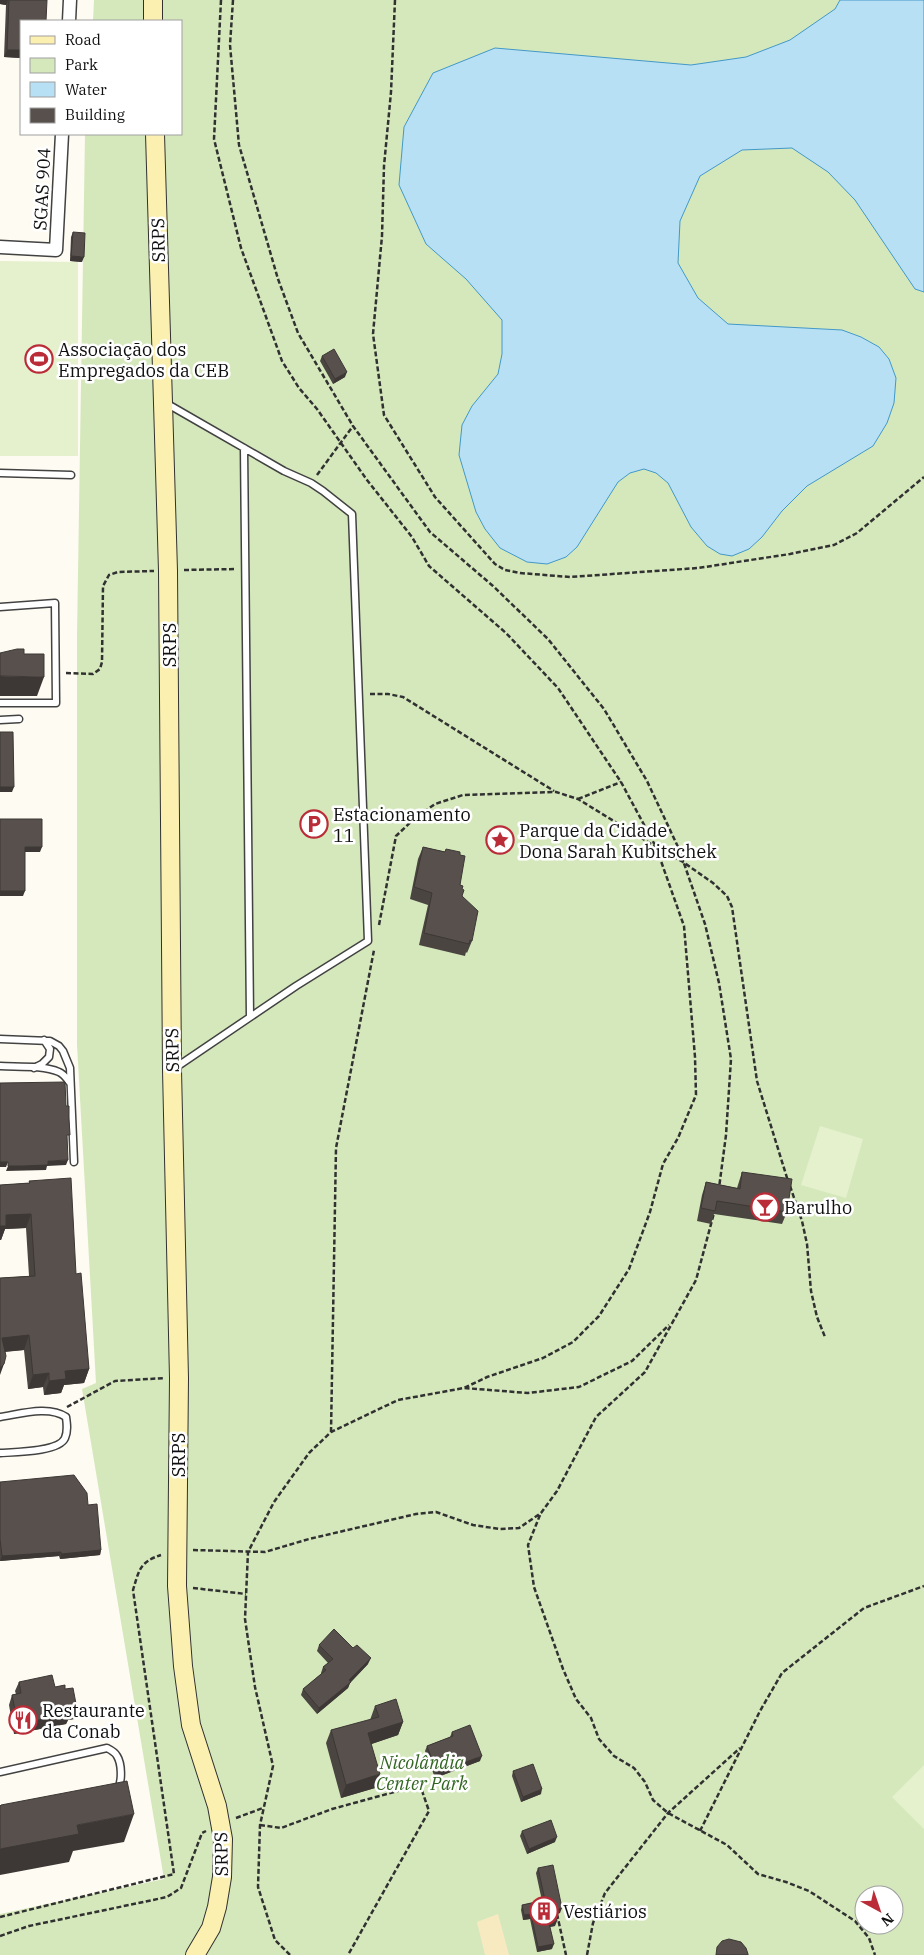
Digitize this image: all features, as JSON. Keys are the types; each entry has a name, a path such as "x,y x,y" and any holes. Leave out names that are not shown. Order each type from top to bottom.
{"main road":[{"path":"153,0 153,20"},
{"name":"SRPS","path":"155,135 168,571 172,1070 178,1378 177,1586 182,1666 191,1725 218,1806 223,1839 222,1877 217,1907 210,1928 195,1955"}],"street":[{"path":"69,20 70,0"},
{"name":"SGAS 904","path":"0,247 56,250 62,135"}],"lane":[{"path":"162,400 284,471 310,483 352,514 368,941 318,971 172,1070"},
{"path":"244,448 250,1017"},
{"path":"0,473 71,475"},
{"path":"0,607 55,603 56,672 56,703 0,703"},
{"path":"0,720 18,720"},
{"path":"0,1039 44,1040 55,1043 63,1051 70,1068 74,1162"},
{"path":"34,1068 42,1064 49,1057 50,1049 44,1040"},
{"path":"0,1066 60,1072 70,1083"},
{"path":"0,1417 38,1412 58,1412 66,1418 68,1427 65,1439 58,1445 0,1454"},
{"path":"0,1772 107,1748 114,1751 118,1756 121,1780 115,1792"}],"path":[{"path":"221,0 214,139 242,248 282,361 299,388 412,537 430,566 506,634 558,688 621,782 656,848 684,926 695,1057 696,1095 678,1138 663,1164 650,1212 629,1269 599,1316 573,1342 543,1358 487,1377 464,1388"},
{"path":"233,0 230,45 239,145 278,279 298,333 353,426 430,532 493,586 548,639 604,709 647,781 683,862 705,924 719,983 731,1059 726,1135 717,1196"},
{"path":"395,0 391,92 384,166 382,236 373,334 384,414 435,497 495,564 505,570 520,573 570,576 698,568 790,554 834,545 857,533 924,478"},
{"path":"310,483 353,426"},
{"path":"56,672 93,674 100,669 102,662 103,586 109,575 118,572 245,569"},
{"path":"359,695 388,694 403,697 556,792 578,799 656,848 683,862 713,883 727,896 732,907 757,1081 770,1127 802,1222 807,1244 811,1290 824,1337"},
{"path":"578,799 621,782"},
{"path":"377,933 396,836 414,818 435,804 463,796 556,792"},
{"path":"331,1432 336,1148 376,943"},
{"path":"716,1207 696,1280 645,1372 596,1417 557,1491 541,1513 528,1545 534,1588 563,1669 576,1699 591,1718 599,1739 614,1756 634,1768 653,1800 668,1814 727,1845 758,1874 809,1891 855,1921 869,1938 875,1955"},
{"path":"290,1955 275,1940 258,1888 260,1825 273,1766 255,1687 245,1619 248,1552 274,1502 309,1453 331,1432 398,1400 464,1388 528,1393 579,1387 632,1362 672,1322"},
{"path":"58,1412 115,1381 178,1378"},
{"path":"0,1917 174,1874 133,1590 141,1566 152,1557 177,1549 265,1552 309,1538 416,1514 436,1512 473,1525 500,1529 519,1528 541,1513"},
{"path":"177,1586 246,1594"},
{"path":"700,1831 782,1673 864,1608 924,1586"},
{"path":"587,1955 593,1923 605,1893 668,1814 742,1747"},
{"path":"260,1825 282,1828 332,1809 420,1785 429,1811 348,1955"},
{"path":"0,1936 29,1926 167,1897 181,1888 202,1833 220,1823 264,1808"},
{"path":"557,1914 566,1955"}],"green space":[{"name":"Parque da Cidade Dona Sarah Kubitschek","path":"94,0 924,0 924,1955 0,1955 0,1914 164,1879 82,1389 96,1383 77,1045 77,635 85,135 182,135 182,20 93,20"},
{"name":"Associação dos Empregados da CEB","path":"0,261 78,262 78,456 0,456"},
{"path":"820,1126 863,1139 846,1198 801,1185"},
{"path":"924,1765 924,1829 892,1797"}],"sand":[{"path":"498,1914 509,1955 485,1955 477,1922"}],"water":[{"path":"840,0 924,0 924,292 915,289 855,200 828,172 792,148 742,150 700,176 680,221 678,263 698,298 728,324 842,330 861,337 879,347 889,359 896,378 894,403 887,423 873,446 807,486 782,511 762,537 749,549 732,556 720,554 707,546 691,527 668,483 656,473 644,469 630,473 618,482 577,547 566,557 547,564 527,562 500,548 485,529 476,512 459,455 462,425 472,406 498,374 502,354 502,320 466,279 426,244 399,185 404,127 433,73 495,48 691,65 746,57 790,40 835,9"}],"building":[{"path":"9,0 47,0 46,20 20,20 20,50 7,50"},
{"path":"73,232 85,233 84,257 71,256"},
{"path":"334,349 347,372 335,379 322,356"},
{"path":"24,649 24,654 44,654 44,677 0,676 0,653"},
{"path":"0,732 13,732 14,787 0,787"},
{"path":"0,819 42,819 42,847 25,847 25,891 0,891"},
{"path":"423,847 445,852 446,849 460,852 460,855 465,856 460,885 463,886 462,889 464,890 462,896 478,911 472,941 470,940 469,944 424,933 432,893 414,887"},
{"path":"65,1082 66,1106 69,1106 70,1135 67,1135 68,1160 48,1161 48,1165 23,1166 8,1166 8,1162 0,1162 0,1083"},
{"path":"742,1172 792,1179 787,1212 717,1201 715,1211 701,1208 706,1182 740,1189"},
{"path":"71,1178 76,1274 81,1273 89,1369 65,1371 66,1379 49,1381 49,1373 33,1375 29,1335 2,1338 6,1356 4,1364 0,1368 0,1278 35,1276 31,1214 6,1215 6,1226 0,1226 0,1185"},
{"path":"74,1475 87,1493 88,1505 97,1504 101,1550 61,1554 61,1552 2,1556 0,1539 0,1482"},
{"path":"334,1629 353,1648 357,1645 371,1658 349,1680 351,1682 319,1708 303,1689 326,1670 323,1667 333,1659 319,1645"},
{"path":"52,1675 55,1687 65,1685 65,1689 73,1688 77,1709 69,1710 70,1714 18,1724 12,1695 21,1693 19,1682"},
{"path":"396,1699 403,1722 368,1733 380,1774 346,1785 331,1730 379,1717 375,1706"},
{"path":"470,1725 482,1756 437,1773 427,1746 453,1736 452,1732"},
{"path":"533,1764 542,1789 523,1797 513,1771"},
{"path":"127,1781 134,1814 77,1825 79,1834 0,1849 1,1805"},
{"path":"551,1820 557,1837 529,1849 522,1831"},
{"name":"Vestiários","path":"553,1865 562,1908 555,1910 557,1921 549,1923 554,1944 538,1947 531,1914 524,1915 522,1905 545,1900 538,1868"},
{"path":"729,1939 741,1942 746,1948 748,1955 716,1955 717,1947 722,1941"}],"place":[{"name":"Associação dos Empregados da CEB","path":"39,359"},
{"name":"Estacionamento 11","path":"314,824"},
{"name":"Parque da Cidade Dona Sarah Kubitschek","path":"500,840"},
{"name":"Barulho","path":"765,1207"},
{"name":"Restaurante da Conab","path":"23,1720"},
{"name":"Vestiários","path":"544,1911"}],"park label":[{"name":"Nicolândia Center Park","path":"422,1772"}]}
